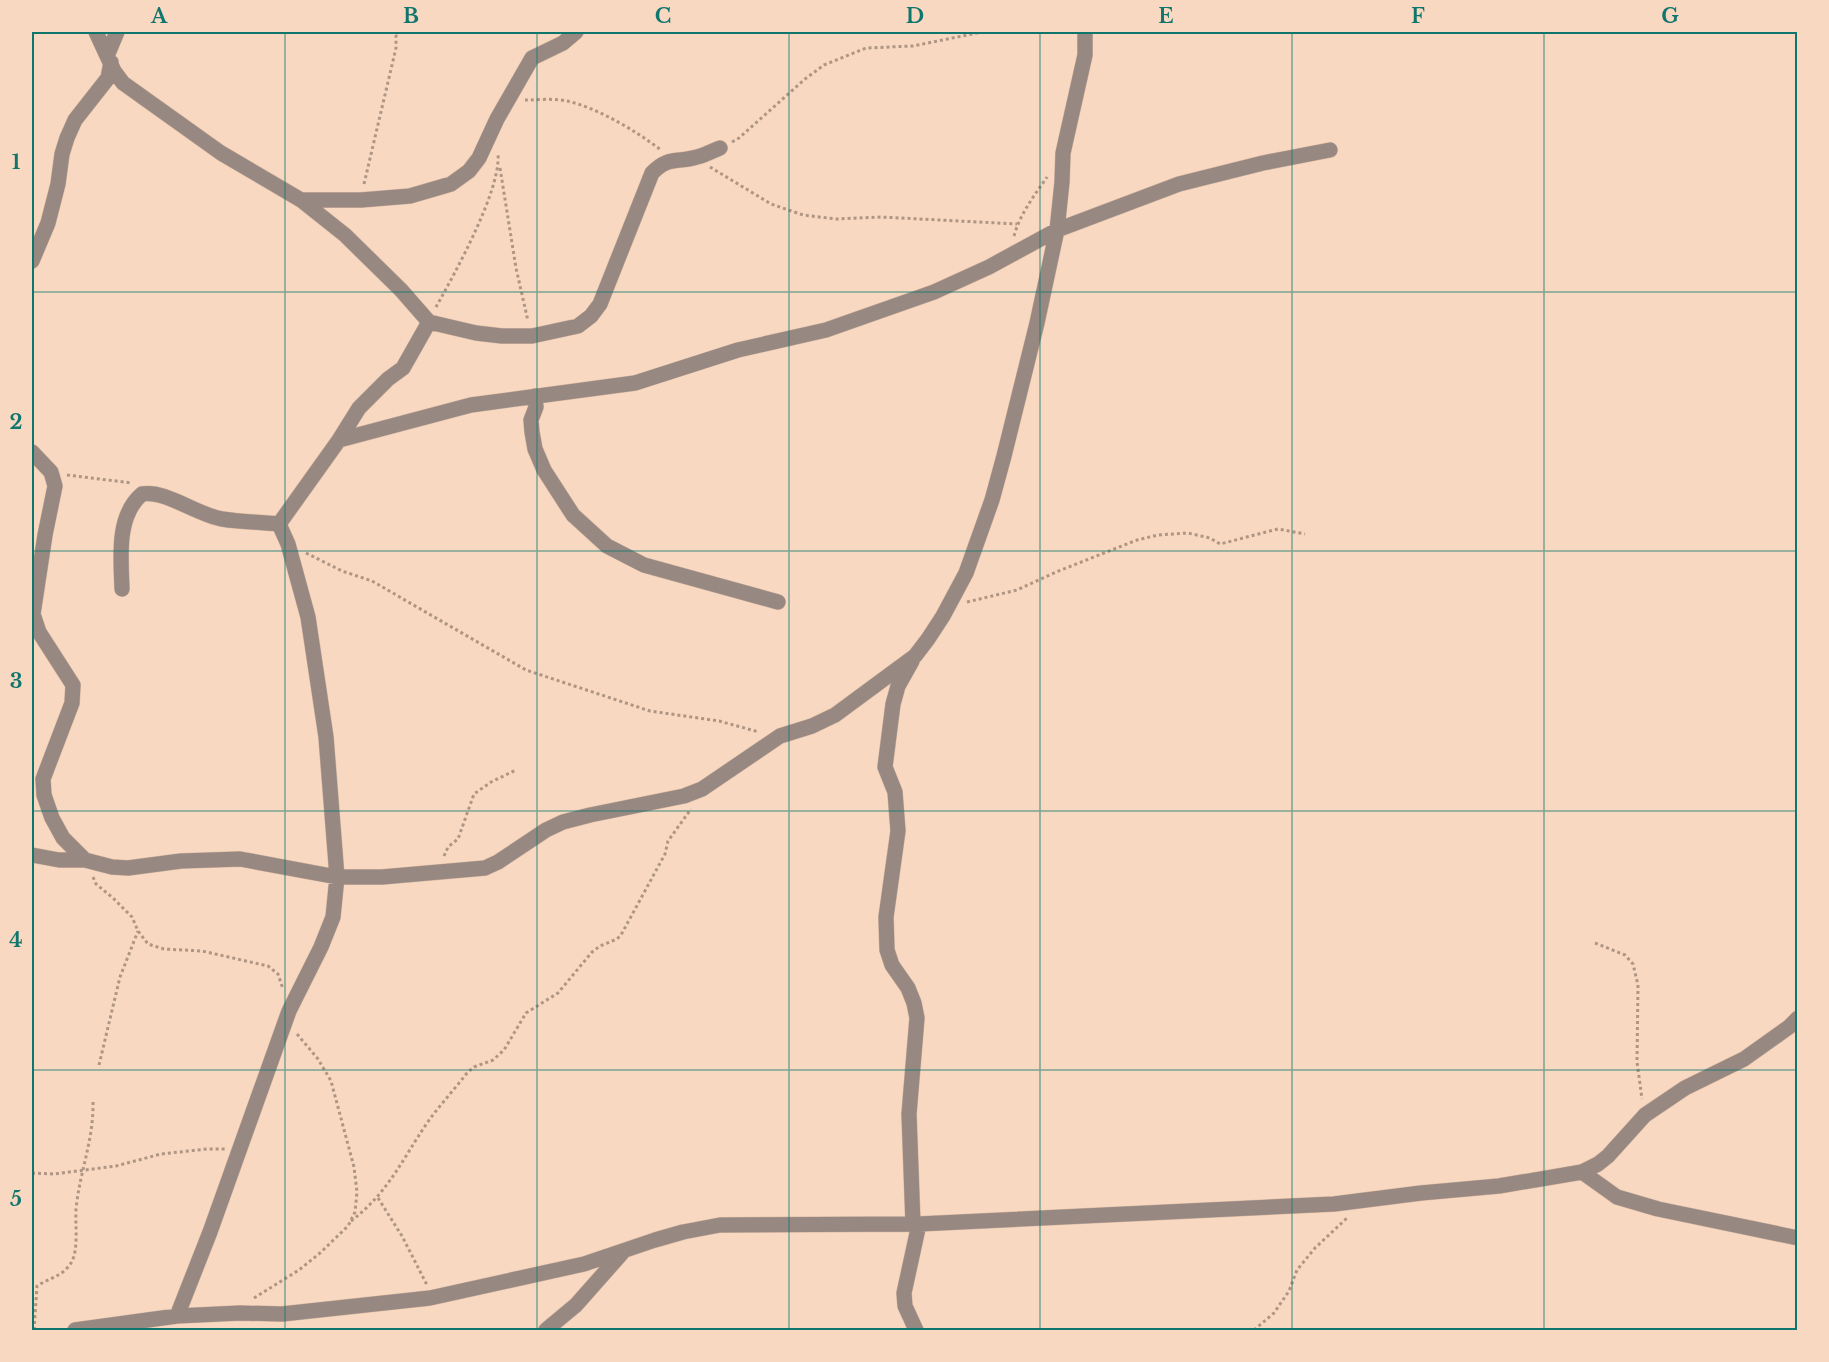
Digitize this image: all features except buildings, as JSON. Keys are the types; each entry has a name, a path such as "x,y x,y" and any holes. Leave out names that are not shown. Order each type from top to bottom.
{"street":[{"path":"96,32 114,71 123,83 222,153 301,200 345,235 401,290 429,322 476,333 532,336 578,326 591,316 600,304 652,173 660,164 673,159 696,158 720,148"},
{"path":"32,261 48,223 67,138 75,120 108,78 109,59 117,32"},
{"path":"301,200 361,200 410,196 451,184 469,171 479,158 531,58 563,43 576,32"},
{"path":"916,1330 905,1306 904,1293 916,1224 909,1114 917,1018 908,988 892,966 886,950 886,917 898,831 895,792 885,767 893,704 898,686 915,656 943,616 966,573 1001,467 1037,323 1057,230 1063,153 1085,55 1085,32"},
{"path":"339,440 463,407 635,383 738,350 826,330 934,292 972,276 1057,230 1179,184 1263,163 1330,150"},
{"path":"279,524 359,408 388,379 403,368 429,322"},
{"path":"535,396 536,407 531,420 532,432 535,449 544,470 573,514 607,546 644,565 778,602"},
{"path":"32,452 51,472 55,486 33,614 39,632 71,680 73,692 72,703 43,779 45,795 52,818 63,838 87,861"},
{"path":"122,589 121,543 131,509 142,494 158,494 221,519 279,524"},
{"path":"177,1316 210,1232 288,1014 333,917 337,877 326,737 308,617 288,544 279,524"},
{"path":"32,855 128,868 190,860 240,859 337,877 382,877 485,868 562,822 684,796 702,789 780,736 812,726 835,715 915,656"},
{"path":"75,1330 177,1316 282,1314 430,1298 584,1264 683,1232 720,1225 916,1224 1334,1204 1499,1186 1582,1172 1608,1156 1645,1115 1685,1089 1744,1059 1789,1027 1797,1018"},
{"path":"1582,1172 1617,1197 1658,1209 1797,1238"},
{"path":"546,1330 576,1305 624,1251"}],"path":[{"path":"361,200 396,48 394,32"},
{"path":"720,148 739,138 824,65 866,48 913,46 982,32"},
{"path":"508,100 565,101 593,109 647,139 673,159"},
{"path":"498,150 516,268 532,336"},
{"path":"696,158 771,204 803,215 836,219 881,217 957,223 1017,224"},
{"path":"429,322 482,212 499,166"},
{"path":"1008,256 1017,224 1049,174"},
{"path":"51,472 140,484 158,494"},
{"path":"943,616 971,600 1017,590 1137,540 1158,535 1188,533 1210,538 1220,544 1278,529 1305,534"},
{"path":"288,544 342,571 372,581 526,670 650,711 719,721 780,736"},
{"path":"440,873 444,853 458,839 474,794 491,782 508,776 516,770"},
{"path":"240,1313 256,1296 299,1270 320,1253 340,1235 351,1221 378,1198 428,1123 467,1072 493,1060 513,1039 526,1013 558,993 592,952 621,935 665,854 669,841 695,804 702,789"},
{"path":"87,861 96,884 132,917 138,931 148,944 154,947 202,951 272,968 280,979 294,1030 318,1059 331,1081 356,1181 355,1212 351,1221"},
{"path":"99,1065 120,977 138,931"},
{"path":"1595,943 1625,955 1633,964 1638,985 1637,1062 1645,1115"},
{"path":"34,1330 37,1286 58,1277 70,1264 72,1258 76,1209 92,1136 93,1100"},
{"path":"32,1173 54,1174 117,1166 173,1153 207,1149 239,1149"},
{"path":"378,1198 389,1213 418,1267 428,1287 430,1298"},
{"path":"1254,1330 1274,1313 1289,1291 1297,1270 1315,1248 1365,1201"}]}
